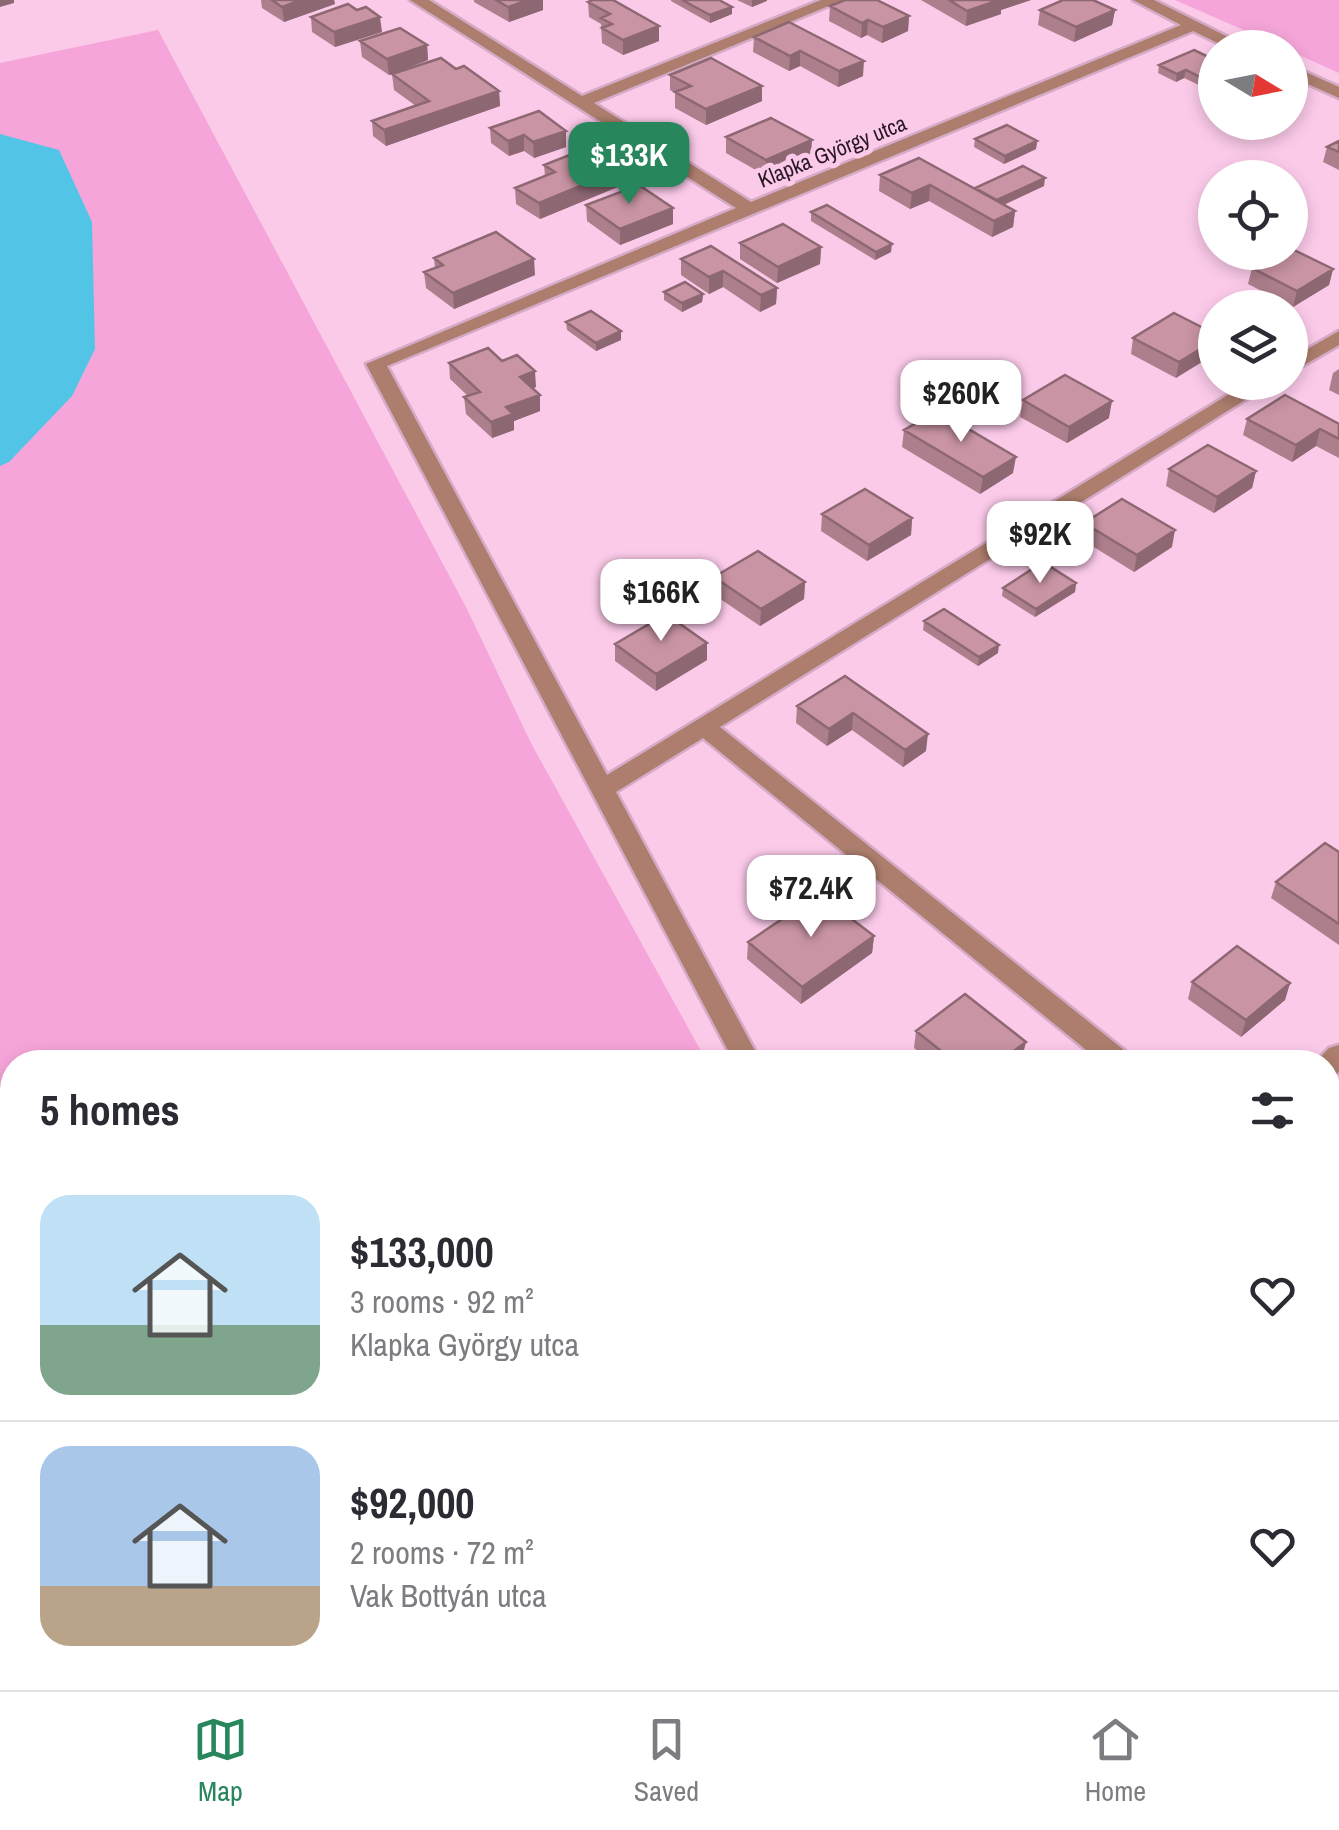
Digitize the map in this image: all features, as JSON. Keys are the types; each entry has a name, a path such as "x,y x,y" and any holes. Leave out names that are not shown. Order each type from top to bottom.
{"street":[{"path":"418,0 749,209"},
{"path":"580,103 835,0"},
{"path":"1141,0 1204,30"},
{"name":"Klapka György utca","path":"602,788 376,364 1194,25"},
{"path":"1308,78 1339,93"},
{"path":"1308,356 1339,337"},
{"path":"741,1050 602,788 1235,400"},
{"path":"703,726 1105,1050"}],"shaded area":[{"path":"1175,0 1339,0 1339,73 1308,59 1308,30 1243,30"},
{"path":"158,30 467,609 531,743 700,1050 0,1050 0,63"}],"water":[{"path":"0,134 59,150 92,222 95,349 72,396 9,462 0,466"}],"building":[{"path":"272,0 301,0 282,7"},
{"path":"496,0 528,0 508,7"},
{"path":"613,0 659,26 623,40 602,28 612,24 601,18 610,14 588,2"},
{"path":"682,0 719,0 732,7 710,15"},
{"path":"845,0 877,0 909,16 883,27 868,20 862,23 830,6"},
{"path":"949,0 999,0 967,11"},
{"path":"1063,0 1093,0 1115,10 1076,27 1040,10"},
{"path":"348,4 357,10 366,7 380,17 334,32 311,17"},
{"path":"789,22 864,61 839,71 800,51 790,56 754,37"},
{"path":"400,28 427,45 387,59 360,41"},
{"path":"1194,50 1198,52 1198,76 1186,70 1177,74 1159,65"},
{"path":"441,58 456,69 464,66 499,91 384,130 372,121 429,101 392,74"},
{"path":"711,58 762,86 706,109 675,92 691,86 670,75"},
{"path":"539,111 566,131 533,142 524,135 508,141 490,128"},
{"path":"771,118 812,140 766,160 726,137"},
{"path":"1007,125 1037,141 1005,156 975,139"},
{"path":"1339,141 1339,152 1327,147"},
{"path":"585,149 619,170 539,203 515,188 555,172 544,165"},
{"path":"919,158 1015,211 994,221 930,185 912,193 880,175"},
{"path":"1023,166 1045,178 997,200 975,188"},
{"path":"639,185 673,208 620,229 586,205"},
{"path":"827,205 892,244 876,252 811,212"},
{"path":"783,224 821,247 778,267 740,243"},
{"path":"496,232 534,259 453,293 424,272 443,265 434,258"},
{"path":"711,246 777,288 761,295 723,271 709,277 681,259"},
{"path":"1308,257 1333,269 1295,290 1256,270 1308,270"},
{"path":"685,282 703,294 682,303 664,292"},
{"path":"591,311 621,331 596,343 566,322"},
{"path":"1174,313 1198,325 1198,350 1179,362 1133,338"},
{"path":"488,348 502,361 517,355 535,371 520,377 540,395 506,407 513,414 491,422 464,397 480,392 449,363"},
{"path":"1065,375 1112,401 1069,427 1023,400"},
{"path":"1277,400 1294,400 1339,424 1339,439 1320,429 1296,445 1247,419"},
{"path":"932,414 959,430 965,427 1016,457 983,477 904,430"},
{"path":"1208,445 1256,471 1217,497 1169,469"},
{"path":"865,489 912,518 869,545 822,514"},
{"path":"1122,499 1175,530 1137,555 1084,523"},
{"path":"758,551 805,582 761,609 714,577"},
{"path":"1043,562 1076,583 1036,609 1003,588"},
{"path":"944,609 999,645 979,657 924,621"},
{"path":"666,614 707,643 656,674 615,644"},
{"path":"845,676 928,734 905,750 853,713 829,729 797,706"},
{"path":"1325,843 1339,852 1339,924 1276,882"},
{"path":"819,894 874,936 802,987 748,942"},
{"path":"1237,946 1290,983 1246,1020 1192,982"},
{"path":"965,994 1026,1042 1015,1050 940,1050 916,1031"}]}
